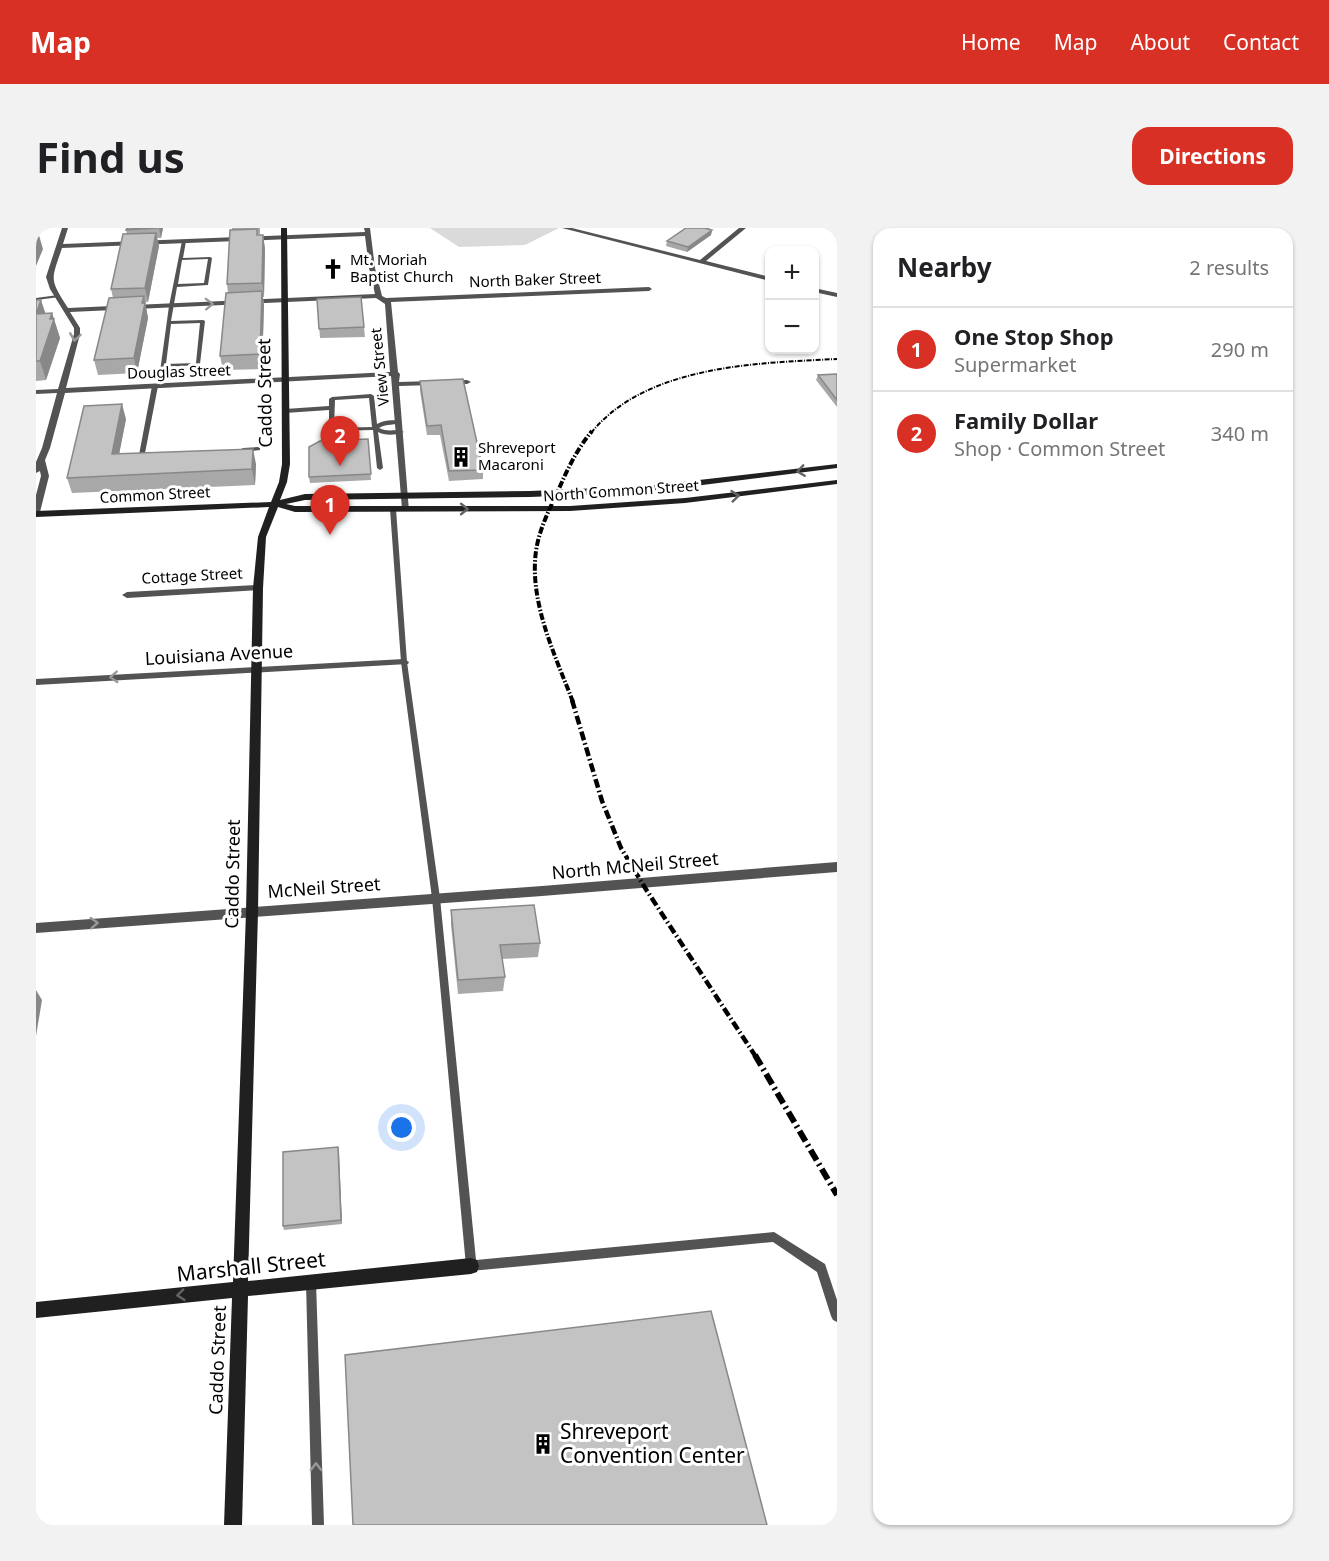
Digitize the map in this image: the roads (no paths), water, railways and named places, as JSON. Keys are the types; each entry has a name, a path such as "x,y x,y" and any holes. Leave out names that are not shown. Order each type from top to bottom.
{"main road":[{"name":"Caddo Street","path":"233,1525 252,912 258,588 262,537 276,504 286,464 284,228"},
{"name":"North Common Street","path":"406,496 647,489 837,466"},
{"name":"North Common Street","path":"406,509 533,510 651,504 772,492 837,482"},
{"name":"Common Street","path":"36,513 276,504 305,497 406,496"},
{"name":"Common Street","path":"276,504 295,509 406,509"},
{"name":"Marshall Street","path":"36,1310 471,1266"}],"street":[{"path":"36,471 77,334 77,328 49,277 65,228"},
{"path":"565,228 765,278"},
{"path":"701,261 743,228"},
{"path":"59,246 284,238 367,231 378,296 66,310"},
{"name":"North Baker Street","path":"387,300 649,289"},
{"path":"819,291 837,295"},
{"name":"View Street","path":"378,296 387,300 396,374 406,509"},
{"name":"Douglas Street","path":"36,392 396,374"},
{"path":"396,384 467,382"},
{"path":"36,513 45,476 41,460"},
{"name":"Cottage Street","path":"128,595 258,588"},
{"name":"Louisiana Avenue","path":"36,682 404,662"},
{"name":"North McNeil Street","path":"436,898 837,867"},
{"name":"McNeil Street","path":"36,928 436,898"}],"lane":[{"path":"154,455 142,455 164,366 171,306 184,241"},
{"path":"175,286 206,284 210,258 180,259"},
{"path":"36,299 58,296"},
{"path":"164,366 198,364 203,321 169,322"},
{"path":"380,468 375,429 371,396 334,397 332,399 330,408 332,430 375,429 384,433 400,432"},
{"path":"285,411 330,408"},
{"path":"375,429 384,423 399,423"},
{"path":"235,450 258,449"},
{"path":"393,509 404,662 436,898 471,1266 774,1237 821,1268 837,1317"},
{"path":"311,1282 318,1525"}],"railway":[{"path":"591,433 614,410 641,393 672,381 739,366 837,359"},
{"path":"573,702 540,609 536,590 536,551 539,535 565,475 577,452 592,431"},
{"path":"572,700 602,801 621,848 756,1057"},
{"path":"755,1055 837,1195"}],"place":[{"name":"Mt. Moriah Baptist Church","path":"333,269"},
{"name":"Shreveport Macaroni","path":"461,457"},
{"name":"Family Dollar","path":"340,466"},
{"name":"One Stop Shop","path":"330,535"},
{"name":"Shreveport Convention Center","path":"543,1444"}]}
